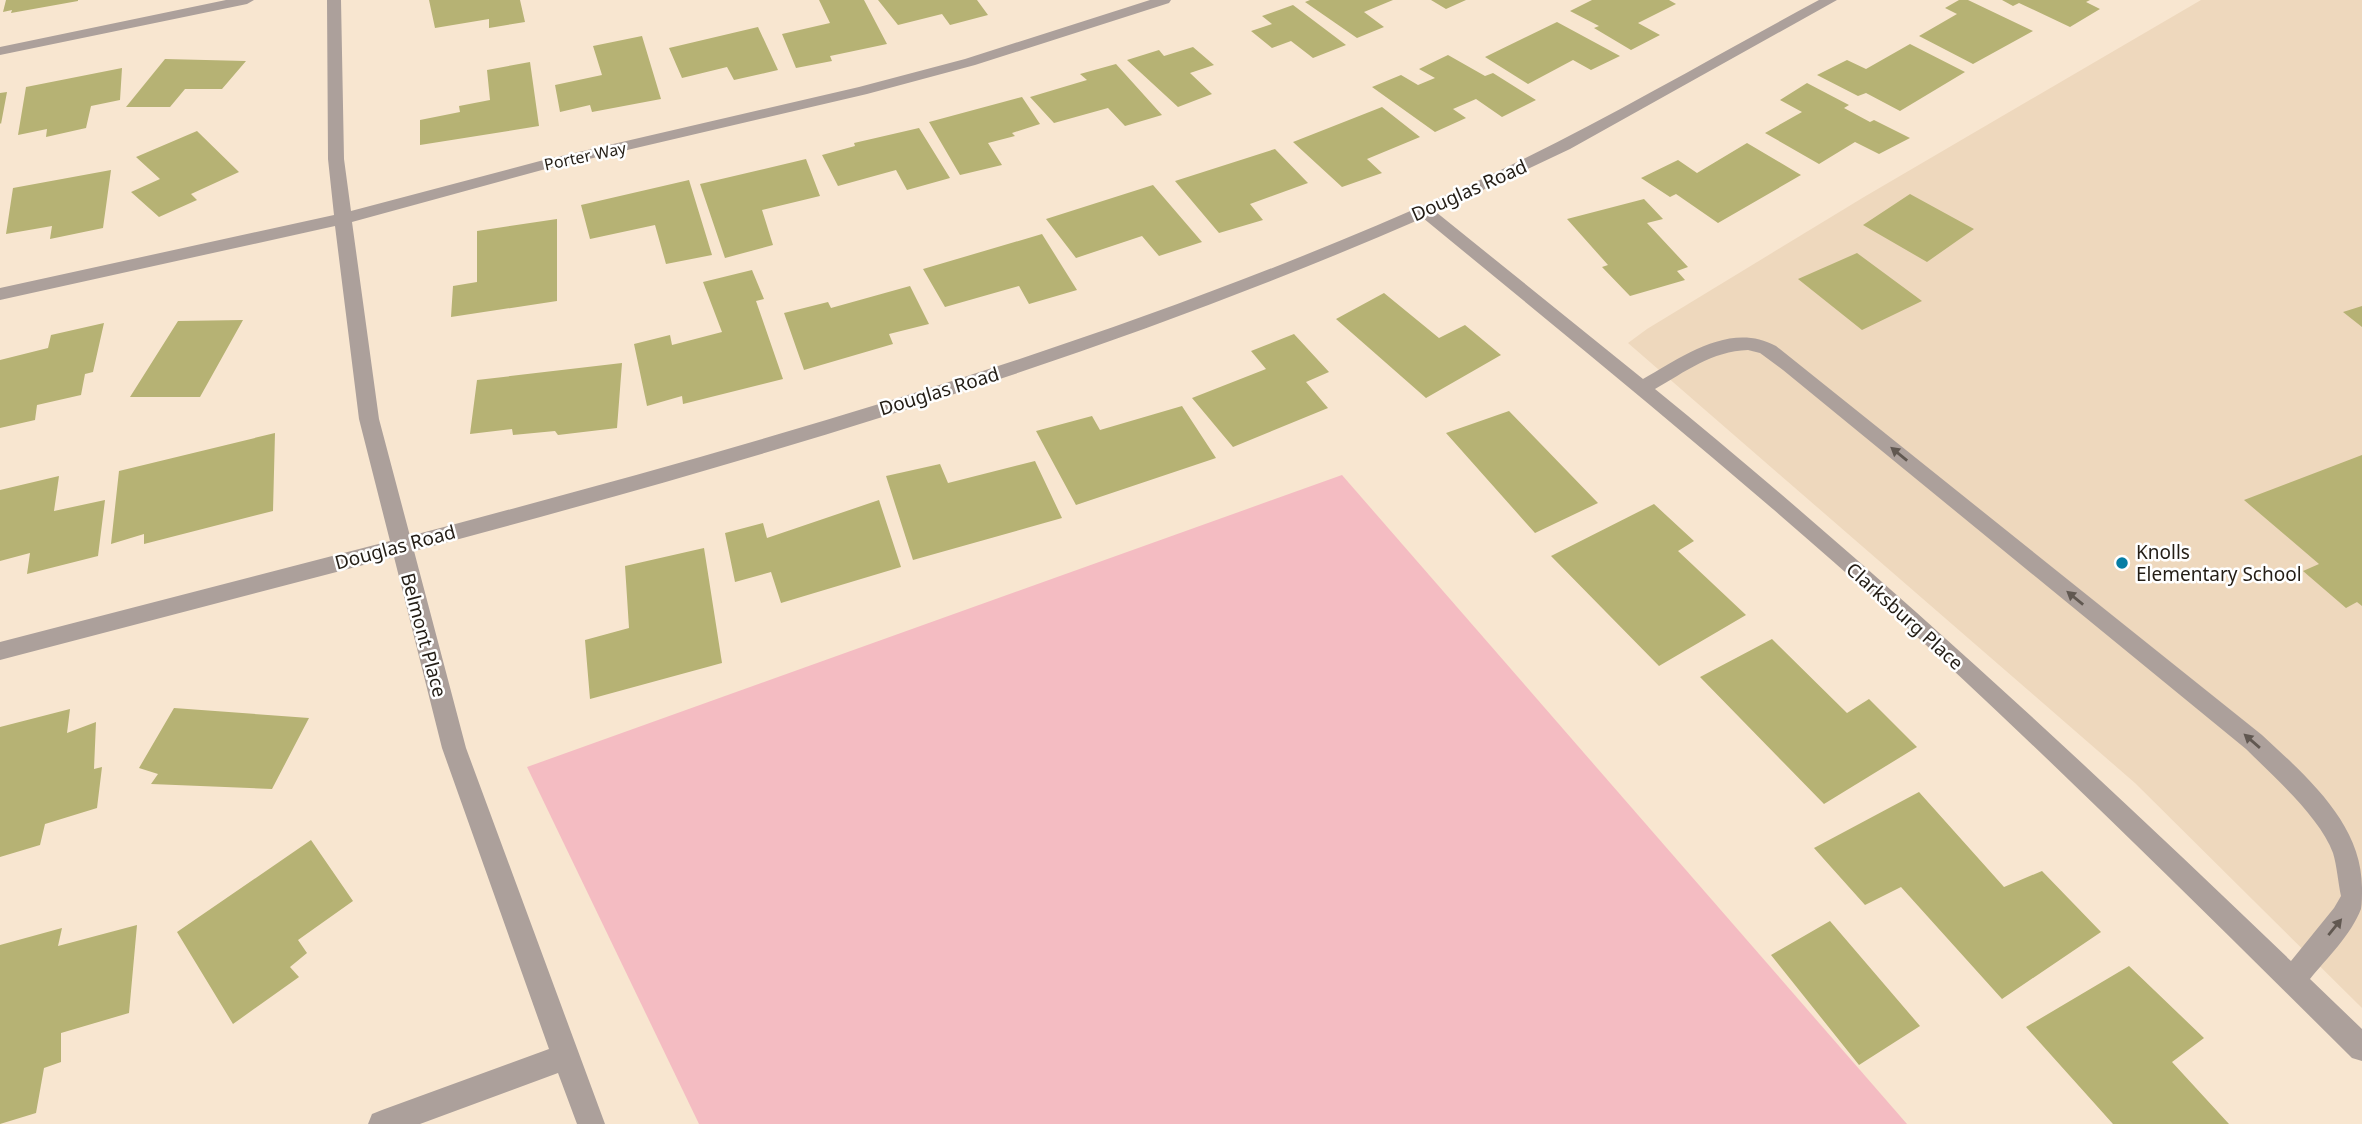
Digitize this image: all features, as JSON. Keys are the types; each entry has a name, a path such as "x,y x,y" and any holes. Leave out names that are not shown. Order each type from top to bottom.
{"street":[{"path":"0,51 247,0"},
{"name":"Belmont Place","path":"334,0 336,159 369,419 454,748 591,1124"},
{"name":"Porter Way","path":"0,294 342,219 540,166 862,92 970,62 1164,0"},
{"name":"Douglas Road","path":"0,651 556,506 976,380 1180,310 1424,211 1563,146 1830,0"},
{"name":"Clarksburg Place","path":"1424,211 1643,388 1895,605 2117,810 2362,1048"},
{"path":"1643,388 1705,353 1736,342 1762,347 1790,365 2254,742 2294,779 2319,809 2344,848 2354,897 2343,917 2292,980"},
{"path":"382,1124 565,1057"}],"shaded area":[{"name":"Knolls Elementary School","path":"2201,0 2362,0 2362,1008 2135,783 1628,343 1864,197"},
{"path":"1342,475 1907,1124 699,1124 527,767"}],"building":[{"path":"6,0 78,1 11,13 12,10 3,12"},
{"path":"429,0 520,0 525,22 489,28 489,19 435,28"},
{"path":"819,0 864,0 887,44 830,56 832,61 796,68 782,34 830,23"},
{"path":"878,0 977,0 988,15 950,25 942,14 898,25"},
{"path":"1393,0 1364,12 1384,27 1357,38 1305,2"},
{"path":"1431,0 1466,0 1446,9"},
{"path":"1592,0 1669,0 1676,4 1638,23 1660,35 1631,50 1594,28 1599,26 1570,11"},
{"path":"1959,0 1968,0 2033,31 1973,64 1919,36 1957,14 1945,8"},
{"path":"2002,0 2090,0 2086,2 2100,9 2070,27 2019,3 2013,6"},
{"path":"1293,5 1346,45 1313,58 1291,41 1272,48 1251,31 1272,24 1262,16"},
{"path":"1557,22 1620,56 1591,70 1573,60 1528,84 1485,57"},
{"path":"758,27 778,70 734,80 727,67 682,78 669,48"},
{"path":"642,36 661,99 592,112 590,105 560,112 555,85 602,75 593,46"},
{"path":"1910,44 1965,72 1900,111 1866,93 1858,96 1817,75 1847,60 1866,69"},
{"path":"1193,47 1214,65 1190,73 1212,94 1178,107 1127,60 1159,50 1164,56"},
{"path":"1448,55 1485,76 1493,73 1536,100 1502,117 1476,99 1453,109 1466,118 1435,132 1372,87 1401,75 1418,85 1435,78 1419,69"},
{"path":"165,59 246,61 222,89 185,89 170,107 126,107"},
{"path":"530,62 539,126 420,145 420,120 460,112 459,106 490,100 487,70"},
{"path":"1116,64 1162,115 1125,126 1108,108 1054,123 1030,97 1087,80 1080,74"},
{"path":"122,68 120,100 91,106 86,128 46,137 47,129 18,135 26,87"},
{"path":"1807,83 1849,105 1844,108 1870,122 1874,120 1910,138 1879,154 1855,142 1819,164 1765,133 1802,112 1780,100"},
{"path":"7,92 1,124 0,93"},
{"path":"1022,97 1040,124 1012,133 1015,136 988,143 1002,165 960,175 929,122"},
{"path":"1382,107 1420,137 1367,159 1382,173 1342,187 1293,142"},
{"path":"919,128 950,178 907,190 896,170 838,186 822,155 855,146 854,143"},
{"path":"197,131 239,172 191,194 197,200 159,217 131,192 160,179 136,157"},
{"path":"1747,143 1801,175 1718,223 1676,194 1670,197 1641,178 1678,160 1697,173"},
{"path":"1275,149 1308,183 1250,204 1263,220 1219,233 1175,181"},
{"path":"806,159 820,196 762,210 773,245 725,258 700,184"},
{"path":"111,170 103,228 50,239 52,226 6,234 13,188"},
{"path":"689,180 712,255 666,264 655,225 590,239 581,205"},
{"path":"1153,185 1202,242 1159,256 1142,236 1076,258 1046,219"},
{"path":"1910,194 1974,229 1927,262 1863,225"},
{"path":"1644,199 1663,219 1647,223 1688,267 1677,271 1685,280 1630,296 1602,267 1608,265 1567,219"},
{"path":"557,219 557,301 451,317 453,286 477,282 477,231"},
{"path":"1042,234 1077,290 1029,304 1019,286 945,307 923,269"},
{"path":"1857,253 1922,301 1862,330 1798,279"},
{"path":"752,270 764,299 756,301 783,379 683,404 682,396 647,406 634,344 670,335 672,345 722,332 703,282"},
{"path":"910,286 929,324 889,334 893,344 804,370 784,313 828,302 831,308"},
{"path":"1384,293 1439,338 1465,325 1501,355 1426,398 1336,319"},
{"path":"2362,306 2362,327 2343,312"},
{"path":"243,320 200,397 130,397 178,321"},
{"path":"104,323 93,372 85,374 81,395 37,405 35,420 0,428 0,360 48,348 51,335"},
{"path":"1294,334 1329,372 1306,382 1328,408 1233,447 1192,398 1266,369 1251,351"},
{"path":"622,363 617,428 558,435 555,431 513,435 512,429 470,434 477,380"},
{"path":"1182,406 1216,458 1076,505 1036,431 1092,416 1100,430"},
{"path":"1509,411 1598,503 1535,533 1446,433"},
{"path":"275,433 273,511 144,544 144,534 111,544 119,471"},
{"path":"2362,455 2362,606 2357,602 2346,608 2303,571 2319,564 2244,500"},
{"path":"1035,461 1062,518 913,560 886,476 940,464 948,483"},
{"path":"59,476 54,511 105,500 98,556 27,574 30,553 0,561 0,490"},
{"path":"879,500 901,567 781,603 771,572 735,582 725,533 763,523 767,538"},
{"path":"1654,504 1694,541 1678,551 1746,615 1659,666 1551,556"},
{"path":"704,548 722,663 590,699 585,640 629,628 625,566"},
{"path":"1772,639 1847,713 1869,699 1917,747 1824,804 1700,677"},
{"path":"174,708 309,718 272,789 151,784 158,774 139,768"},
{"path":"70,709 67,733 96,722 94,769 102,767 97,808 45,824 40,845 0,857 0,727"},
{"path":"1919,792 2004,887 2042,871 2101,932 2002,999 1901,887 1865,905 1814,848"},
{"path":"311,840 353,901 298,940 307,953 290,967 299,977 233,1024 177,932"},
{"path":"1830,921 1920,1026 1859,1065 1771,955"},
{"path":"137,925 129,1013 61,1033 61,1062 44,1068 36,1113 0,1124 0,945 62,928 58,946"},
{"path":"2129,966 2204,1038 2172,1062 2229,1124 2113,1124 2026,1027"}],"place":[{"name":"Knolls Elementary School","path":"2122,563"}]}
